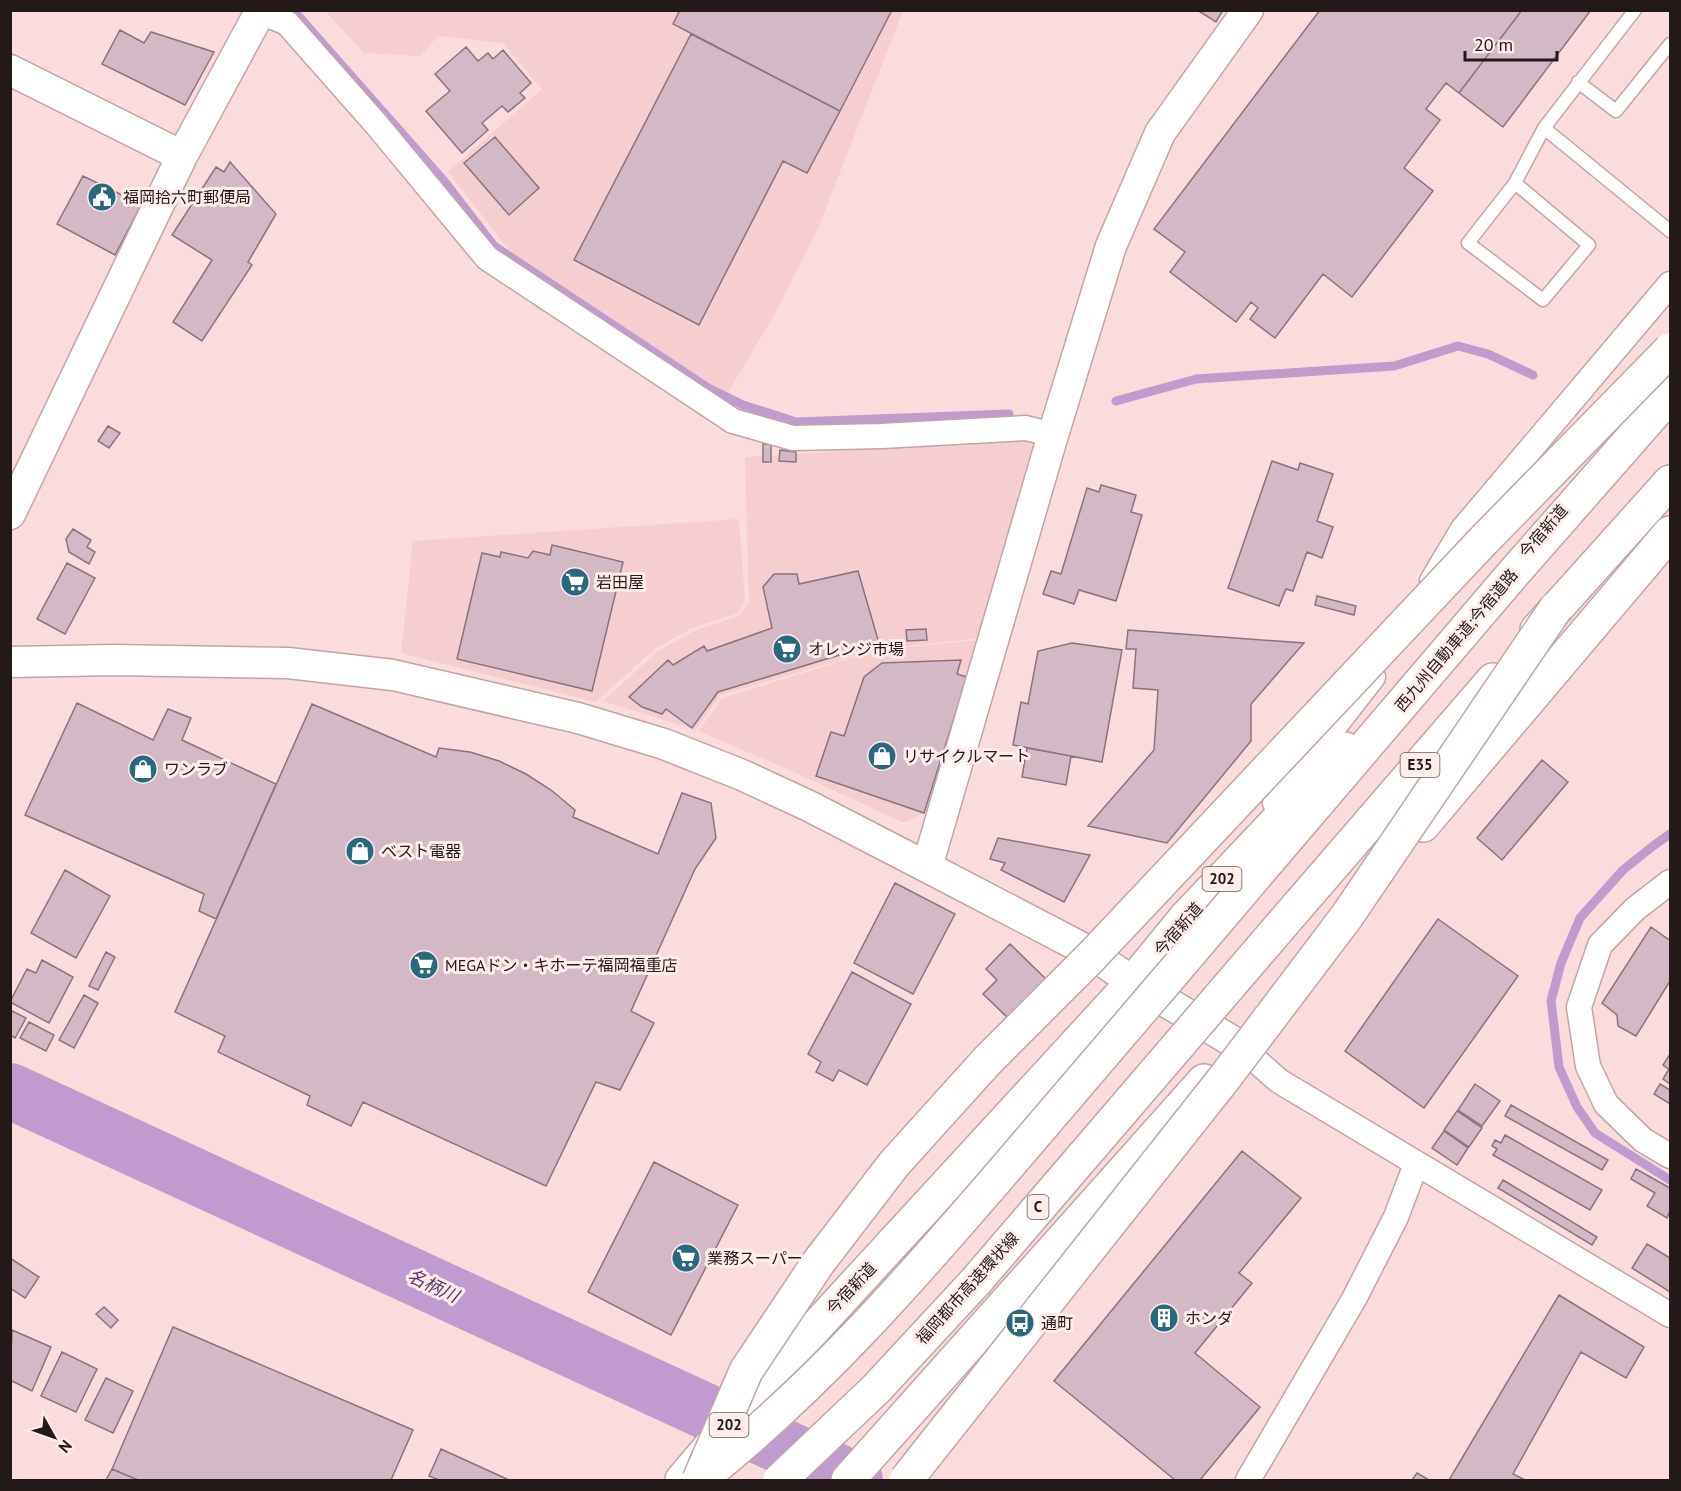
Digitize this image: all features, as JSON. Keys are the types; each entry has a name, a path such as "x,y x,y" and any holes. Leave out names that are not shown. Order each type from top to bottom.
{"highway":[{"path":"1421,669 1671,334"},
{"path":"693,1478 746,1371 818,1263 894,1164 987,1061 1092,956 1482,542 1671,350"},
{"name":"今宿新道","path":"693,1478 768,1379 1133,982 1187,916 1421,669 1568,503 1671,374"},
{"name":"西九州自動車道;今宿道路","path":"693,1478 742,1447 843,1350 939,1247 1512,575 1671,395"},
{"name":"E35","path":"1284,922 1556,608 1671,482"},
{"path":"848,1480 1238,1044 1671,533"},
{"path":"906,1480 1226,1076 1347,916 1556,608"},
{"name":"福岡都市高速環状線","path":"780,1480 876,1389 976,1280 1284,922"}],"street":[{"path":"927,867 1053,435 1111,246 1160,133 1248,10"},
{"path":"10,514 182,156 261,11 287,23 377,125 487,258 733,421 793,438 882,436 1026,428 1053,435"},
{"path":"10,70 182,156"},
{"path":"1187,916 1384,664 1463,530 1671,284"},
{"path":"10,662 114,660 288,663 393,675 578,718 664,744 808,806 1086,950 1133,982 1238,1044 1280,1081 1671,1316"},
{"path":"1671,882 1635,909 1600,945 1579,1007 1587,1066 1605,1104 1643,1140 1671,1156"},
{"path":"1248,1480 1354,1299 1396,1217 1416,1164"}],"lane":[{"path":"1515,183 1589,245 1543,300 1468,243 1515,183 1544,128 1635,10"},
{"path":"1578,82 1616,111 1671,44"},
{"path":"1544,128 1671,231"}],"shaded area":[{"path":"325,11 903,11 819,226 773,317 726,396 510,251 448,172 542,89 503,43 438,36 420,56 364,53"},
{"path":"1022,439 1039,451 983,638 879,649 721,695 696,730 603,701 658,651 694,631 739,616 749,603 745,457"},
{"path":"739,519 745,602 736,614 692,628 656,648 596,702 401,653 413,541"},
{"path":"981,640 926,812 904,823 790,770 698,731 723,698 877,650"}],"building":[{"path":"680,10 892,10 840,111 673,24"},
{"path":"1197,10 1223,10 1216,22"},
{"path":"1320,10 1522,10 1459,93 1446,83 1426,109 1440,120 1404,168 1433,191 1352,297 1323,274 1275,338 1250,319 1258,308 1251,302 1236,322 1170,272 1185,252 1154,229"},
{"path":"1522,10 1591,10 1503,127 1459,93"},
{"path":"120,30 144,43 151,32 214,52 185,105 102,64"},
{"path":"691,34 840,111 807,173 783,161 699,325 574,260"},
{"path":"466,47 478,61 488,53 493,59 503,50 531,83 520,93 525,98 508,112 502,106 482,123 488,130 462,153 426,111 450,91 435,74"},
{"path":"495,137 539,188 509,215 464,163"},
{"path":"230,162 276,214 248,262 252,265 202,341 173,322 212,260 172,235 216,167 224,172"},
{"path":"83,176 124,196 146,196 115,255 57,224"},
{"path":"108,426 120,433 109,448 98,441"},
{"path":"763,444 771,444 771,462 763,462"},
{"path":"780,450 796,452 796,462 779,461"},
{"path":"1272,461 1298,470 1300,463 1333,474 1317,521 1333,527 1322,558 1307,552 1293,591 1286,589 1279,606 1228,588"},
{"path":"1101,485 1136,495 1131,512 1142,515 1116,601 1079,590 1074,604 1043,594 1051,571 1061,574 1087,488 1099,492"},
{"path":"73,529 91,540 87,547 95,552 89,564 69,552 66,539"},
{"path":"552,545 623,562 592,691 457,659 482,553 500,557 501,552 528,558 533,551 550,555"},
{"path":"67,563 95,578 65,634 37,619"},
{"name":"オレンジ市場","path":"858,571 879,643 718,692 692,728 666,709 662,714 642,707 629,697 668,660 673,665 704,646 707,651 772,628 763,587 774,574 797,574 799,584"},
{"path":"1317,596 1356,606 1354,615 1315,605"},
{"path":"926,629 927,640 907,641 906,630"},
{"path":"1128,630 1304,643 1251,704 1251,741 1167,843 1088,826 1154,750 1158,690 1133,688 1136,649 1126,649"},
{"path":"1072,643 1122,650 1102,762 1013,745 1021,702 1028,704 1038,651"},
{"name":"リサイクルマート","path":"961,660 957,674 967,677 924,813 816,776 831,732 844,736 864,677 882,663"},
{"path":"77,703 153,740 168,709 191,718 182,740 276,784 216,919 199,911 204,894 25,815"},
{"name":"MEGAドン・キホーテ福岡福重店","path":"312,704 436,757 439,748 470,752 499,761 551,790 575,810 573,817 658,854 682,793 711,803 716,838 695,869 631,1011 654,1023 620,1090 596,1082 546,1186 363,1102 351,1126 307,1105 310,1096 218,1052 225,1036 175,1012"},
{"path":"1027,748 1071,756 1066,785 1022,777"},
{"path":"1542,760 1568,782 1502,860 1477,838"},
{"path":"998,838 1090,855 1064,902 1001,870 1005,863 990,859"},
{"path":"65,870 110,896 76,958 31,933"},
{"path":"895,883 955,914 913,994 854,963"},
{"path":"1438,919 1518,976 1424,1108 1345,1051"},
{"path":"1651,927 1670,939 1670,981 1636,1036 1618,1026 1617,1015 1602,1003"},
{"path":"1010,944 1048,981 1010,1020 983,994 997,980 986,969"},
{"path":"106,952 115,957 98,990 89,986"},
{"path":"42,960 73,977 49,1023 10,1002 27,969 36,973"},
{"path":"852,972 911,1004 867,1085 839,1070 833,1081 816,1072 821,1062 808,1054"},
{"path":"84,995 98,1003 74,1048 59,1040"},
{"path":"10,1010 26,1018 15,1038 10,1035"},
{"path":"29,1022 54,1035 46,1051 20,1038"},
{"path":"1670,1054 1670,1070 1663,1065"},
{"path":"1670,1070 1670,1084 1663,1079"},
{"path":"1475,1084 1500,1101 1482,1126 1458,1110"},
{"path":"1660,1084 1670,1090 1670,1104 1654,1094"},
{"path":"1511,1105 1608,1160 1602,1170 1505,1116"},
{"path":"1457,1111 1482,1128 1469,1147 1444,1130"},
{"path":"1444,1131 1468,1148 1457,1165 1432,1148"},
{"path":"1505,1135 1602,1190 1590,1210 1493,1155 1497,1149 1492,1146 1495,1140 1501,1143"},
{"name":"ホンダ","path":"1242,1151 1301,1198 1239,1273 1252,1283 1195,1353 1260,1407 1200,1480 1175,1480 1054,1381"},
{"path":"654,1162 738,1205 671,1335 588,1292"},
{"path":"1636,1169 1670,1188 1670,1211 1667,1218 1647,1206 1655,1193 1631,1179"},
{"path":"1503,1180 1597,1237 1592,1245 1498,1188"},
{"path":"1647,1244 1670,1258 1670,1292 1632,1268"},
{"path":"10,1258 39,1277 25,1298 10,1288"},
{"path":"1559,1295 1644,1347 1626,1378 1581,1352 1513,1474 1525,1480 1449,1480"},
{"path":"104,1307 118,1320 111,1328 96,1314"},
{"path":"173,1327 413,1430 391,1480 138,1480 112,1469"},
{"path":"12,1330 51,1347 32,1391 10,1380"},
{"path":"62,1352 97,1369 76,1412 41,1396"},
{"path":"106,1378 133,1391 113,1433 85,1420"},
{"path":"441,1449 509,1480 439,1480 429,1476"},
{"path":"112,1469 138,1480 106,1480"},
{"path":"1417,1473 1429,1480 1412,1480"}],"waterway":[{"path":"293,10 444,181 494,246 708,388 743,405 796,422 1009,414"},
{"path":"1116,401 1196,379 1394,366 1458,346 1488,354 1533,375"},
{"path":"1670,834 1623,870 1580,918 1561,963 1551,1001 1559,1067 1577,1107 1595,1133 1670,1180"},
{"name":"名柄川","path":"10,1091 855,1480"}],"place":[{"name":"福岡拾六町郵便局","path":"102,197"},
{"name":"岩田屋","path":"575,582"},
{"name":"オレンジ市場","path":"787,649"},
{"name":"リサイクルマート","path":"882,756"},
{"name":"ワンラブ","path":"143,769"},
{"name":"ベスト電器","path":"360,851"},
{"name":"MEGAドン・キホーテ福岡福重店","path":"424,965"},
{"name":"業務スーパー","path":"686,1258"},
{"name":"ホンダ","path":"1164,1318"},
{"name":"通町","path":"1020,1323"}]}
